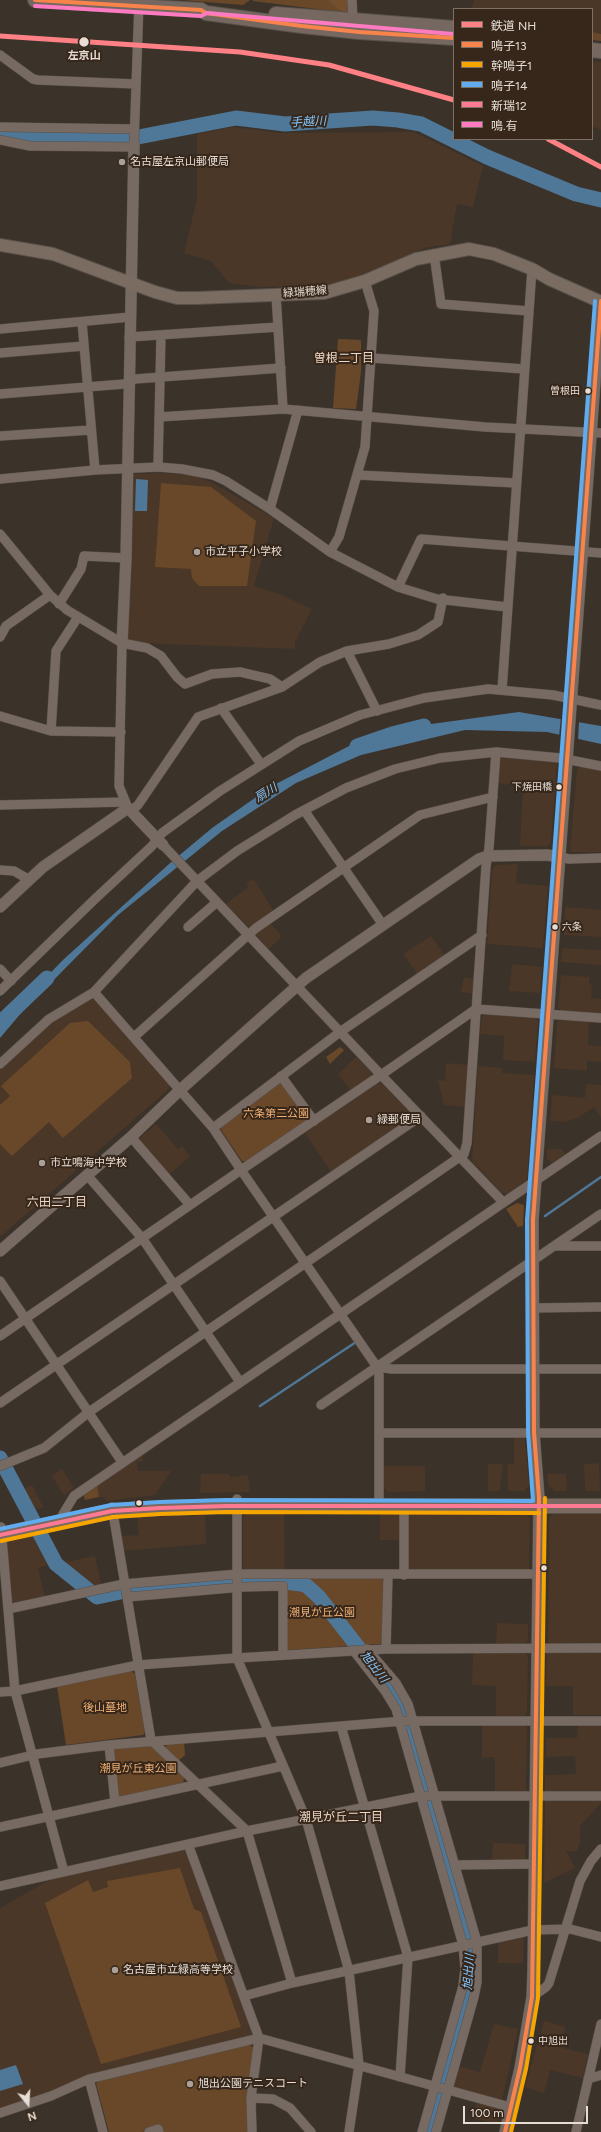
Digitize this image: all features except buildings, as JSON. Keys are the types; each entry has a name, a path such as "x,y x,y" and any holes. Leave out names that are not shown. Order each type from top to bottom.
{"highway":[{"path":"35,0 139,3 201,10 206,13 302,26 359,32 453,38"},
{"path":"201,10 206,7 334,17 353,21 453,28"}],"main road":[{"name":"緑瑞穂線","path":"0,245 53,254 177,298 324,293 365,281 416,259 434,254 469,249 494,254 532,269 549,279 601,302"},
{"path":"237,1502 379,1498 539,1502 601,1506"},
{"path":"0,1531 62,1517 154,1501 404,1506 539,1502 601,1498"}],"street":[{"path":"352,0 353,21"},
{"path":"139,3 134,131 126,558 122,643 119,786 128,807 160,843 503,1202"},
{"path":"0,55 33,79 136,84"},
{"path":"0,127 134,131"},
{"path":"0,140 30,146 134,146"},
{"path":"434,254 441,304 529,311"},
{"path":"502,690 532,269"},
{"path":"330,552 339,536 365,448 374,311 365,281"},
{"path":"276,295 283,409"},
{"path":"505,2132 520,2068 532,1997 539,1502 534,1432 533,1220 567,754 572,704 581,551 596,433 601,302"},
{"path":"0,329 130,317"},
{"path":"82,322 95,470"},
{"path":"129,337 278,327"},
{"path":"158,468 161,335"},
{"path":"0,353 84,346"},
{"path":"372,358 524,368"},
{"path":"0,394 129,383 136,379 281,368"},
{"path":"159,418 283,409 367,417 388,417 485,427 520,427 596,433"},
{"path":"270,509 298,410"},
{"path":"0,436 91,430"},
{"path":"0,479 95,470 158,468 182,469 213,475 226,481 270,509 330,552 398,587 437,599 443,598 508,606"},
{"path":"358,475 516,483"},
{"path":"0,534 59,604 122,643 146,648 161,656 177,677 185,684 212,674 240,672 270,679 282,686"},
{"path":"398,587 421,539 601,553"},
{"path":"59,604 81,569 84,556 126,558"},
{"path":"0,637 3,622 50,595"},
{"path":"0,805 128,807 138,805 198,717 282,686 320,662 347,650 389,644 418,635 438,622 443,598"},
{"path":"51,731 56,651 78,617"},
{"path":"347,650 377,711"},
{"path":"0,991 160,843 162,833 192,810 261,764 299,741 360,716 424,698 488,689 553,695 572,704 601,705"},
{"path":"221,708 261,764"},
{"path":"0,716 51,731 121,732"},
{"path":"2,1465 44,1448 89,1412 460,1158 465,1151 467,1143 486,866 496,752"},
{"path":"0,1064 49,1019 94,992 196,881 237,851 304,810 346,788 395,769 440,758 496,752 567,754 601,766"},
{"path":"134,1037 249,936 256,928 420,815 493,797"},
{"path":"0,907 28,879 128,807"},
{"path":"304,810 383,925"},
{"path":"0,1251 130,1137 180,1090 306,978 470,864 488,856 547,855 569,859 601,858"},
{"path":"0,870 14,871 28,879"},
{"path":"188,927 217,902"},
{"path":"213,1128 340,1032 482,935"},
{"path":"0,969 11,980"},
{"path":"94,992 213,1128 377,1367 379,1498"},
{"path":"0,1336 476,1009 601,1018"},
{"path":"281,1076 314,1121"},
{"path":"0,1402 274,1218 421,1116"},
{"path":"62,1517 74,1496 122,1462 601,1136"},
{"path":"130,1137 190,1205"},
{"path":"87,1175 142,1238 240,1382"},
{"path":"321,1405 601,1214"},
{"path":"554,1246 601,1246"},
{"path":"0,1281 122,1462"},
{"path":"533,1308 601,1307"},
{"path":"377,1367 392,1369 601,1369"},
{"path":"379,1433 601,1433"},
{"path":"237,1502 237,1658 306,1819 349,1971 359,2065 349,2132"},
{"path":"404,1506 404,1575"},
{"path":"112,1509 151,1740 247,1831 292,1983"},
{"path":"0,1531 15,1691 64,1872"},
{"path":"8,1609 90,1591 125,1591 238,1582 404,1575 538,1574"},
{"path":"386,1649 388,1576"},
{"path":"125,1591 238,1582 283,1586 283,1655"},
{"path":"0,1692 15,1691 138,1665 386,1649 601,1648"},
{"path":"361,1650 396,1709 406,1721 428,1796 455,1864 477,1982 441,2088 422,2132"},
{"path":"361,1650 396,1683 408,1704 406,1721 470,1943 463,1986 441,2088 436,2132"},
{"path":"0,1764 32,1755 151,1740 406,1721 601,1721"},
{"path":"341,1726 408,1957 400,2077"},
{"path":"109,1745 115,1802"},
{"path":"0,1827 283,1766"},
{"path":"0,1886 247,1831 428,1796 601,1796"},
{"path":"188,1844 258,2038 252,2098 252,2132"},
{"path":"532,1997 549,1983 580,1881 591,1861 601,1849"},
{"path":"455,1864 534,1864"},
{"path":"244,1996 292,1983 534,1930 570,1929 601,1937"},
{"path":"576,2132 601,2024"},
{"path":"0,2113 51,2096 89,2079 258,2038 510,2107"},
{"path":"588,2079 601,2075"},
{"path":"89,2079 103,2132"},
{"path":"252,2098 273,2099 290,2108 310,2132"},
{"path":"149,2132 158,2129 159,2132"}],"shaded area":[{"path":"328,0 347,0 348,13 338,9"},
{"path":"474,0 601,0 601,34 593,32 593,8 468,8 472,7"},
{"path":"593,61 601,62 601,130 593,126"},
{"path":"233,127 281,133 414,132 483,166 473,207 457,204 450,244 424,248 353,279 328,285 260,287 229,283 211,261 184,253 197,199 197,134"},
{"name":"市立平子小学校","path":"163,473 192,475 211,482 274,518 254,586 279,594 312,609 295,642 295,649 141,643 127,639 131,477 134,474"},
{"path":"503,756 557,762 551,842 548,846 520,846 523,785 498,783 499,758"},
{"path":"581,766 601,771 601,852 573,852 570,850 577,769"},
{"path":"518,864 516,883 548,886 543,948 487,944 492,869 496,865"},
{"path":"254,879 274,912 252,926 248,926 226,904 248,887 246,883"},
{"path":"565,907 601,910 601,937 564,935"},
{"path":"270,923 282,936 269,949 257,936 258,931"},
{"path":"431,936 445,956 418,975 403,954"},
{"path":"562,948 601,950 601,965 561,962"},
{"path":"512,964 542,967 540,993 509,991"},
{"path":"561,975 589,977 589,984 592,985 591,998 601,999 601,1014 561,1011 558,1007"},
{"path":"464,977 475,979 474,994 461,992"},
{"name":"市立鳴海中学校","path":"94,998 169,1084 169,1089 0,1237 0,1070 51,1021 88,999"},
{"path":"486,1014 535,1018 538,1021 535,1062 503,1060 504,1036 480,1034 482,1017"},
{"path":"560,1020 589,1022 588,1045 601,1046 601,1062 587,1061 587,1071 554,1068 557,1022"},
{"path":"356,1057 371,1072 371,1077 351,1091 338,1074"},
{"path":"446,1063 469,1065 465,1107 444,1105 438,1080 445,1081"},
{"path":"478,1066 502,1068 502,1073 534,1075 527,1179 508,1194 502,1193 472,1161"},
{"path":"378,1083 382,1084 411,1114 411,1119 332,1173 305,1133"},
{"path":"586,1084 601,1085 601,1118 594,1107 578,1118 564,1122 550,1121 552,1095 585,1098"},
{"path":"156,1124 178,1149 182,1146 190,1156 169,1175 140,1142 140,1138"},
{"path":"547,1149 562,1149 565,1154 552,1163 547,1159"},
{"path":"514,1435 522,1435 525,1440 529,1485 524,1491 508,1491 507,1464 514,1464"},
{"path":"142,1452 143,1461 137,1461 138,1471 171,1471 155,1495 106,1501 105,1497 99,1497 97,1483"},
{"path":"599,1463 600,1491 585,1491 584,1464"},
{"path":"488,1464 503,1464 500,1491 488,1491"},
{"path":"382,1466 425,1466 425,1491 388,1492 383,1487"},
{"path":"62,1469 74,1488 64,1495 52,1476"},
{"path":"201,1474 229,1474 230,1477 248,1475 250,1492 200,1493"},
{"path":"547,1474 566,1474 567,1491 554,1491 548,1484"},
{"path":"32,1485 44,1508 32,1510 22,1490"},
{"path":"525,1513 530,1518 529,1571 411,1571 408,1568 408,1514"},
{"path":"246,1514 284,1514 285,1571 246,1571 243,1568 243,1517"},
{"path":"380,1514 400,1514 400,1540 380,1540"},
{"path":"553,1514 601,1514 601,1644 550,1644 548,1642 549,1518"},
{"path":"205,1515 206,1544 122,1551 120,1536 139,1535 137,1517"},
{"path":"35,1535 51,1564 38,1568 45,1597 15,1604 11,1601 7,1544 9,1541"},
{"path":"95,1556 101,1585 90,1587 60,1563"},
{"path":"497,1623 528,1624 528,1641 524,1644 496,1644"},
{"path":"547,1652 601,1652 601,1715 573,1715 573,1686 546,1686"},
{"path":"473,1653 525,1653 528,1656 527,1712 524,1716 496,1716 496,1686 472,1685"},
{"path":"578,1724 599,1724 601,1727 601,1791 598,1794 545,1794 545,1775 576,1774 575,1756 546,1757 546,1738 577,1738"},
{"path":"482,1725 524,1725 527,1727 526,1792 495,1792 495,1757 482,1758"},
{"path":"545,1798 601,1799 601,1803 580,1826 580,1842 577,1851 566,1851 575,1868 544,1883"},
{"path":"493,1843 525,1844 525,1862 492,1863"},
{"name":"名古屋市立緑高等学校","path":"182,1850 187,1852 253,2031 251,2036 49,2093 0,2110 0,1908 51,1879"},
{"path":"524,1935 523,1963 498,1963 498,1941"},
{"path":"544,2021 566,2027 559,2047 588,2054 583,2078 550,2070 544,2093 525,2087"},
{"path":"494,2024 518,2029 502,2101 454,2088 452,2085 457,2066 480,2072"},
{"path":"477,2102 501,2108 497,2124 473,2118"}],"green space":[{"path":"181,0 250,0 243,5"},
{"path":"347,0 348,13 253,1"},
{"path":"593,32 601,34 601,41 593,40"},
{"path":"338,339 361,340 361,372 356,409 333,408"},
{"path":"161,483 211,487 256,521 247,586 199,586 192,578 191,569 155,567"},
{"path":"88,1021 130,1062 132,1078 63,1138 49,1122 12,1156 0,1144 0,1105 10,1096 1,1086 70,1023"},
{"path":"340,1047 344,1050 330,1064 326,1057"},
{"name":"六条第二公園","path":"279,1083 283,1084 308,1116 307,1120 246,1162 242,1161 221,1130 221,1127"},
{"path":"517,1203 524,1205 523,1226 518,1227 506,1209"},
{"path":"97,1483 99,1497 85,1500 83,1493"},
{"name":"潮見が丘公園","path":"286,1578 381,1578 384,1582 383,1641 380,1644 288,1650 285,1646"},
{"name":"後山墓地","path":"131,1671 135,1674 145,1732 143,1735 66,1745 57,1686"},
{"path":"184,1741 185,1755 178,1761 165,1749 168,1742"},
{"name":"潮見が丘東公園","path":"151,1745 184,1777 183,1784 120,1798 116,1795 114,1748"},
{"path":"180,1868 194,1909 201,1912 241,2027 101,2064 45,1903 88,1880 93,1892 108,1887 107,1881"},
{"path":"248,2044 254,2048 248,2132 161,2132 159,2127 142,2132 109,2132 96,2084 99,2080"}],"water":[{"path":"136,479 148,480 147,511 135,511"},
{"name":"扇川","path":"519,712 601,726 601,744 547,732 465,730 361,755 296,783 222,831 118,915 22,1012 0,1038 0,1024 64,959 169,864 212,828 272,786 351,745 431,724"},
{"path":"16,2065 23,2084 0,2091 0,2070"}],"pier":[{"path":"561,717 579,721 578,741 559,737"}],"waterway":[{"name":"手越川","path":"0,135 123,140 236,118 285,124 373,118 398,120 421,124 487,157 576,194 601,200"},
{"name":"扇川","path":"357,746 392,734 424,726"},
{"name":"扇川","path":"0,1023 47,978"},
{"path":"545,1216 601,1177"},
{"path":"260,1406 356,1342"},
{"name":"旭出川","path":"0,1458 56,1564 97,1597 130,1590 244,1581 301,1584 307,1586 319,1597 397,1697 404,1715 469,1939 471,1958 468,1991 429,2132"}],"rail line":[{"name":"NH","path":"0,36 240,52 329,65 453,100"},
{"name":"NH","path":"550,140 601,167"}],"transit line":[{"name":"鳴子13","path":"35,0 201,10 206,13 302,26 359,32 453,38"},
{"name":"鳴.有","path":"35,6 201,16 207,13 453,34"},
{"name":"鳴子14","path":"0,1529 111,1505 160,1502 226,1500 533,1501 528,1432 527,1220 595,301"},
{"name":"鳴子13","path":"505,2132 520,2068 532,1997 539,1498 534,1432 533,1220 601,301"},
{"name":"幹鳴子1","path":"511,2132 526,2069 538,1998 545,1498"},
{"name":"新瑞12","path":"0,1535 112,1511 160,1508 226,1506 601,1506"},
{"name":"幹鳴子1","path":"1,1541 113,1517 160,1514 226,1512 539,1513"}],"place":[{"name":"左京山","path":"84,42"},
{"name":"名古屋左京山郵便局","path":"122,162"},
{"name":"曽根田","path":"588,391"},
{"name":"市立平子小学校","path":"197,552"},
{"name":"下焼田橋","path":"559,787"},
{"name":"六条","path":"555,927"},
{"name":"緑郵便局","path":"369,1120"},
{"name":"市立鳴海中学校","path":"42,1163"},
{"name":"名古屋市立緑高等学校","path":"115,1970"},
{"name":"中旭出","path":"531,2041"},
{"name":"旭出公園テニスコート","path":"190,2084"}],"district":[{"name":"曽根二丁目","path":"344,358"},
{"name":"六田二丁目","path":"57,1202"},
{"name":"潮見が丘二丁目","path":"341,1817"}]}
